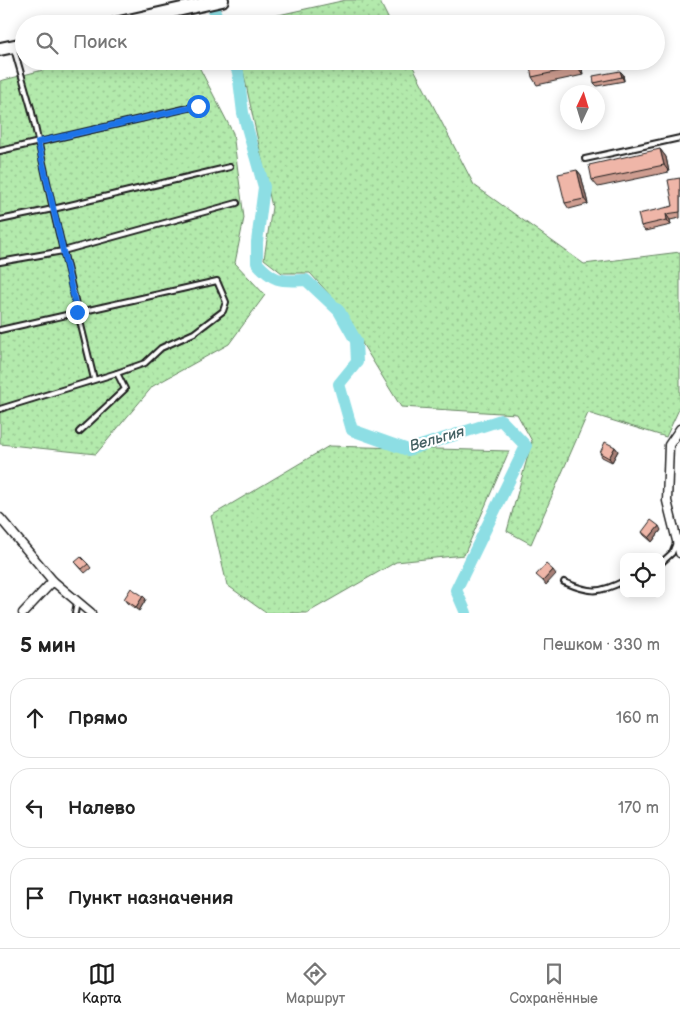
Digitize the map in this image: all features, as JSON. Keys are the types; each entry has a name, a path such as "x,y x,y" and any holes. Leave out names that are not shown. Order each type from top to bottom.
{"main road":[{"path":"156,15 222,0"},
{"path":"0,49 15,46"}],"street":[{"path":"680,429 669,445 667,501 680,553"},
{"path":"0,518 53,581 91,613"},
{"path":"23,613 53,581"}],"lane":[{"path":"23,70 53,210 94,380"},
{"path":"0,150 198,106"},
{"path":"585,159 680,138"},
{"path":"0,220 53,210 230,167"},
{"path":"0,262 63,251 237,203"},
{"path":"0,330 217,281 226,302 223,311 194,333 161,348 145,364 0,409"},
{"path":"79,432 125,388 117,373"},
{"path":"665,559 672,553 677,541"},
{"path":"564,582 585,590 606,590 620,583"},
{"path":"75,613 76,602"}],"green space":[{"path":"346,0 379,0 386,15 278,15"},
{"path":"43,70 201,70 233,133 244,218 235,263 265,295 229,344 153,386 96,454 0,444 0,81"},
{"path":"243,70 415,70 474,185 584,264 680,252 680,407 666,437 588,413 531,544 507,531 532,441 517,414 401,407 338,304 310,273 282,273 264,259 272,207"},
{"path":"329,446 509,451 464,555 396,562 307,613 266,613 227,585 211,516"}],"building":[{"path":"531,70 564,70 532,77"},
{"path":"620,71 622,77 594,83 593,76"},
{"path":"660,149 664,165 592,180 589,165"},
{"path":"577,170 584,199 565,203 558,174"},
{"path":"680,178 680,212 666,214 667,220 641,226 638,214 673,206 668,180"},
{"path":"605,442 615,447 609,458 600,453"},
{"path":"651,520 659,526 649,538 642,532"},
{"path":"81,557 88,564 82,569 75,562"},
{"path":"546,564 553,570 543,581 536,575"},
{"path":"131,588 143,596 136,607 124,599"}],"waterway":[{"name":"Вельгия","path":"211,0 216,15"},
{"name":"Вельгия","path":"237,70 243,113 264,187 257,242 257,263 263,270 279,279 290,281 306,280 339,311 356,341 357,362 339,384 352,430 408,450 501,420 526,446 456,590 466,613"}],"route":[{"path":"77,312 38,142 198,106"}]}
